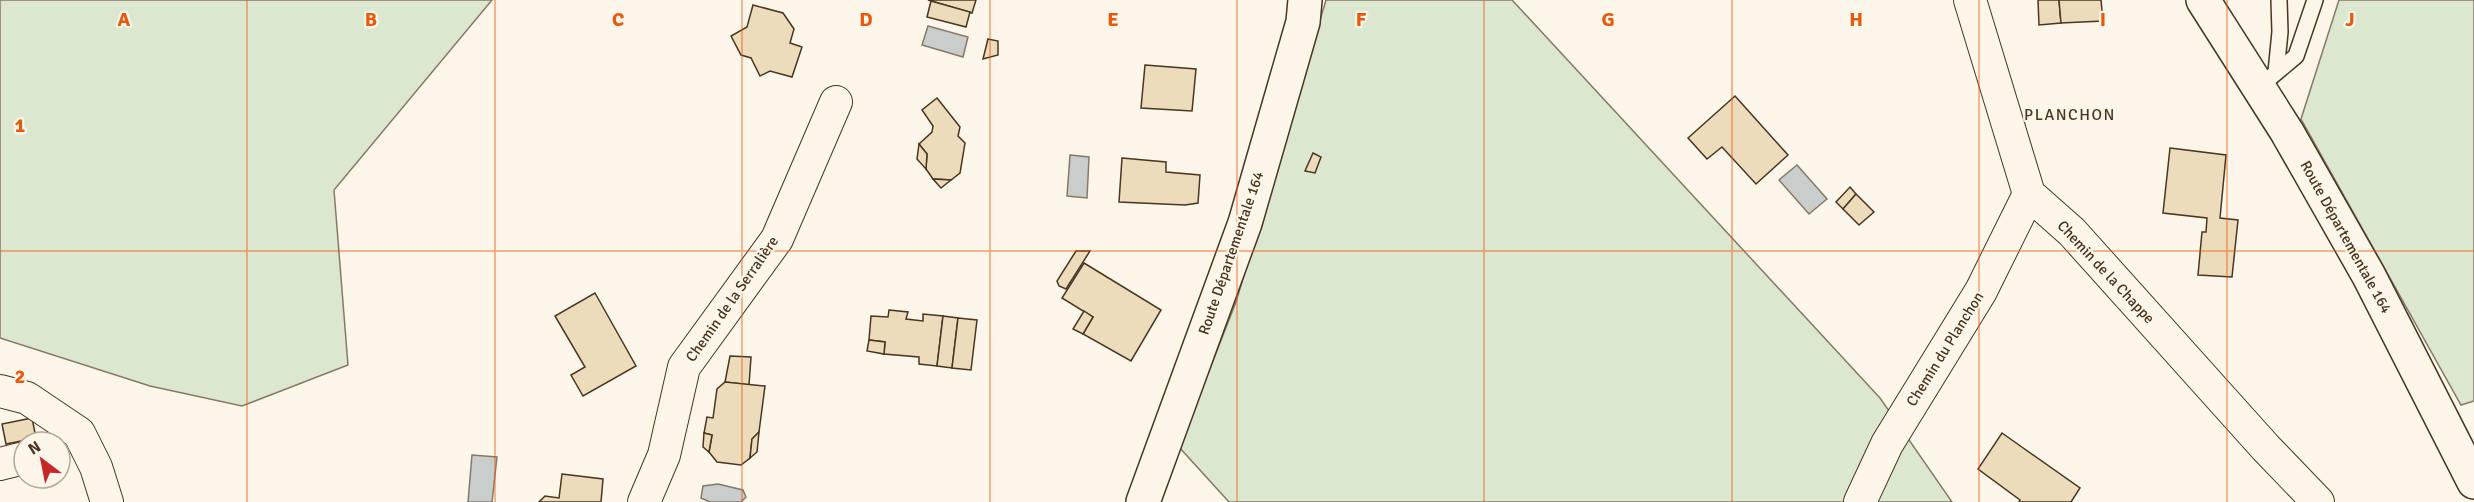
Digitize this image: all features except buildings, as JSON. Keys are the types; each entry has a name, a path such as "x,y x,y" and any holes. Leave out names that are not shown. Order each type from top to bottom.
{"street":[{"name":"Route Départementale 164","path":"1143,502 1245,223 1303,21 1305,0"},
{"path":"1970,0 2029,194"},
{"name":"Route Départementale 164","path":"2203,0 2267,80 2287,132 2369,276 2474,482"},
{"name":"Chemin de la Serralière","path":"644,502 664,455 684,368 777,239 836,102"},
{"name":"Chemin du Planchon","path":"1860,502 1887,444 1982,291 2029,194"},
{"name":"Chemin de la Chappe","path":"2029,194 2072,232 2258,440 2318,502"},
{"path":"0,391 27,398 79,433 96,467 107,502"},
{"path":"72,452 80,453 96,467"}],"lane":[{"path":"2267,80 2280,32 2279,0"},
{"path":"2267,80 2296,56 2315,0"}],"green space":[{"path":"0,0 492,0 334,190 348,365 242,406 150,386 0,338"},
{"path":"1326,0 1512,0 1880,398 1952,502 1229,502 1179,447 1236,302"},
{"path":"2339,0 2474,0 2474,401 2461,405 2301,119"}],"shaded area":[{"path":"928,26 968,37 963,57 922,45"},
{"path":"1070,155 1089,157 1087,198 1067,196"},
{"path":"1797,165 1827,199 1809,214 1779,180"},
{"path":"472,455 497,457 492,502 468,502"},
{"path":"718,484 743,490 746,497 741,502 710,502 701,498 703,486"}],"district":[{"name":"PLANCHON","path":"2070,115"}]}
